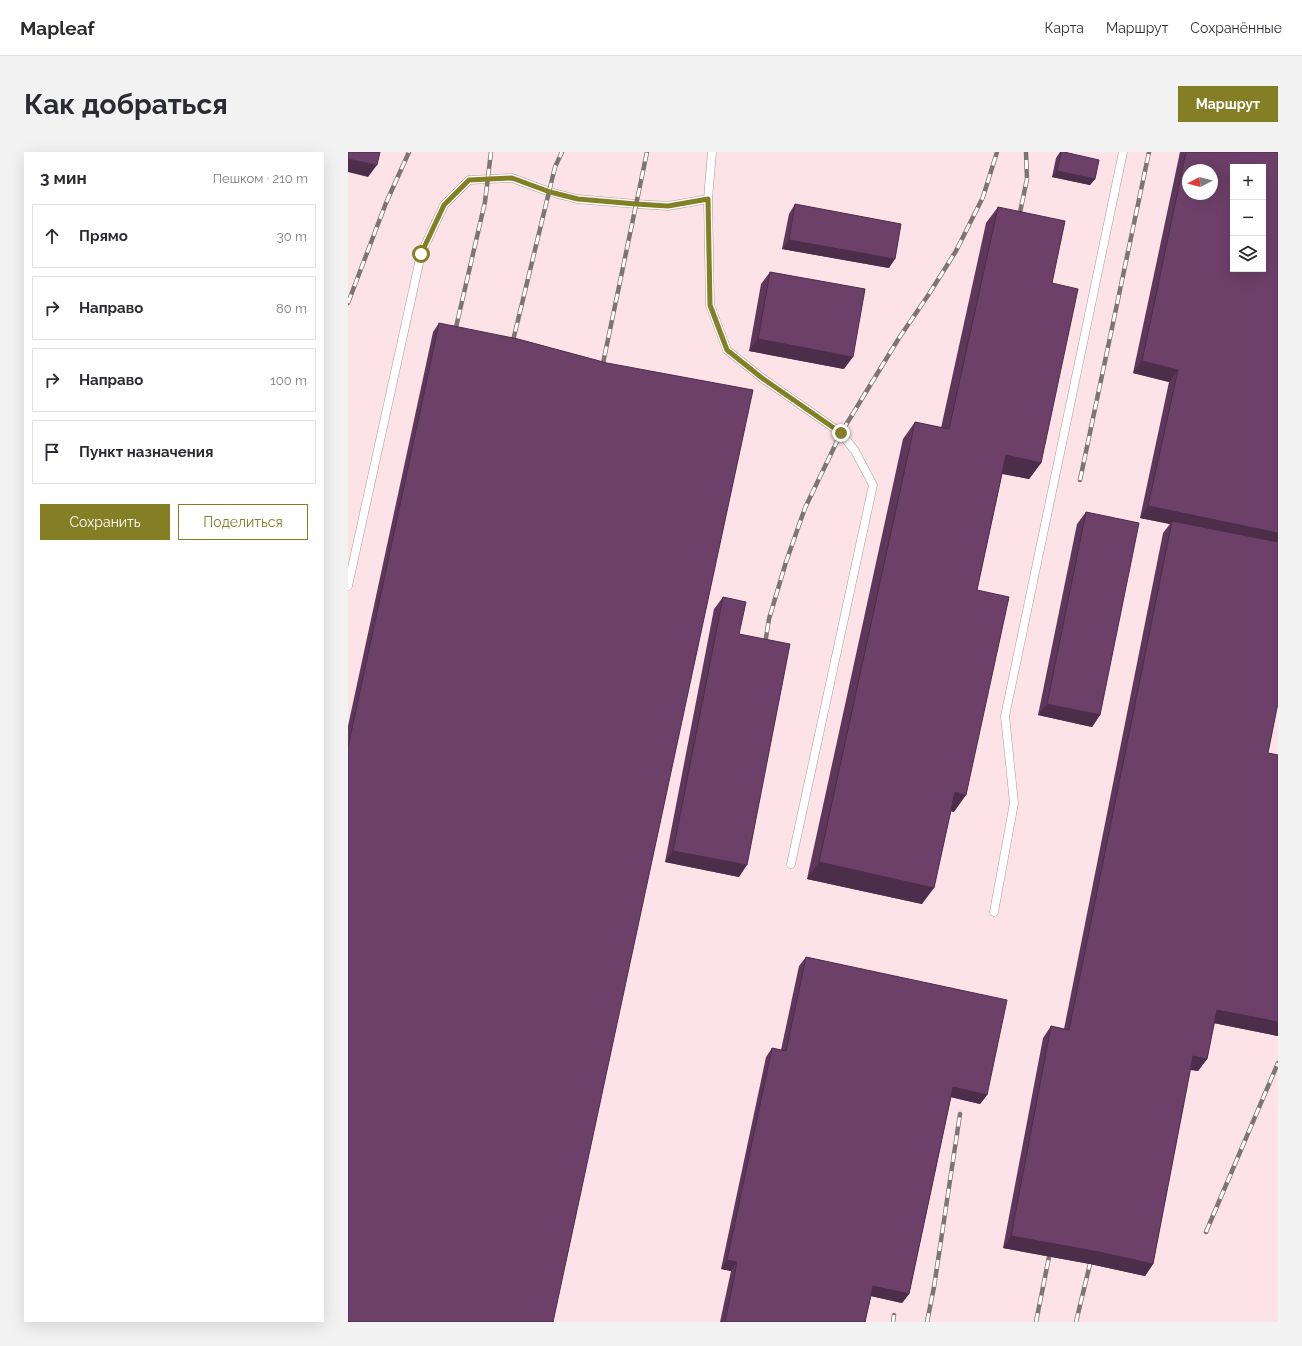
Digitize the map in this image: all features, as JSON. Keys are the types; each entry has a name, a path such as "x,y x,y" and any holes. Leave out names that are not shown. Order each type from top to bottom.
{"lane":[{"path":"712,152 708,199 710,305 727,350 762,378 841,433 855,451 873,485 791,864"},
{"path":"994,912 1014,803 1005,716 1123,152"},
{"path":"348,586 421,254 444,205 469,180 512,178 550,192 585,199 668,206 708,199"}],"shaded area":[{"path":"348,152 1278,152 1278,1322 348,1322"}],"building":[{"path":"348,152 380,152 377,165 348,159"},
{"path":"1061,152 1099,160 1095,179 1057,171"},
{"path":"1186,152 1278,152 1278,533 1148,506 1178,370 1142,361 1182,171 1182,200 1218,200 1218,164 1183,164"},
{"path":"795,204 901,224 895,259 789,240"},
{"path":"998,207 1065,221 1052,283 1078,289 1041,463 1006,455 977,590 1009,597 966,795 955,792 934,888 819,862 915,422 949,429"},
{"path":"770,272 865,289 853,357 758,339"},
{"path":"439,323 518,339 607,363 753,390 553,1322 348,1322 348,747"},
{"path":"1086,512 1139,523 1100,715 1047,704"},
{"path":"1172,521 1278,542 1278,703 1268,753 1278,755 1278,1022 1217,1010 1207,1059 1193,1056 1153,1264 1099,1252 1011,1236 1051,1026 1069,1030"},
{"path":"723,597 746,602 739,634 790,644 747,865 673,851"},
{"path":"806,957 1007,1000 987,1095 953,1087 909,1294 873,1286 865,1322 725,1322 737,1262 727,1260 772,1048 786,1051"}],"railway":[{"path":"348,303 386,203 409,152"},
{"path":"454,336 485,202 491,152"},
{"path":"511,349 555,167 562,152"},
{"path":"601,373 647,152"},
{"path":"764,650 769,619 786,562 805,508 841,433 899,338 956,251 983,197 997,152"},
{"path":"1018,222 1027,179 1026,152"},
{"path":"1080,480 1149,152"},
{"path":"1206,1232 1278,1063"},
{"path":"927,1322 934,1287 960,1114"},
{"path":"1036,1322 1049,1257"},
{"path":"1076,1322 1090,1264"},
{"path":"893,1322 894,1315"}],"route":[{"path":"421,254 444,205 469,180 512,178 550,192 578,199 636,204 668,206 708,199 710,305 727,350 762,378 841,433"}]}
